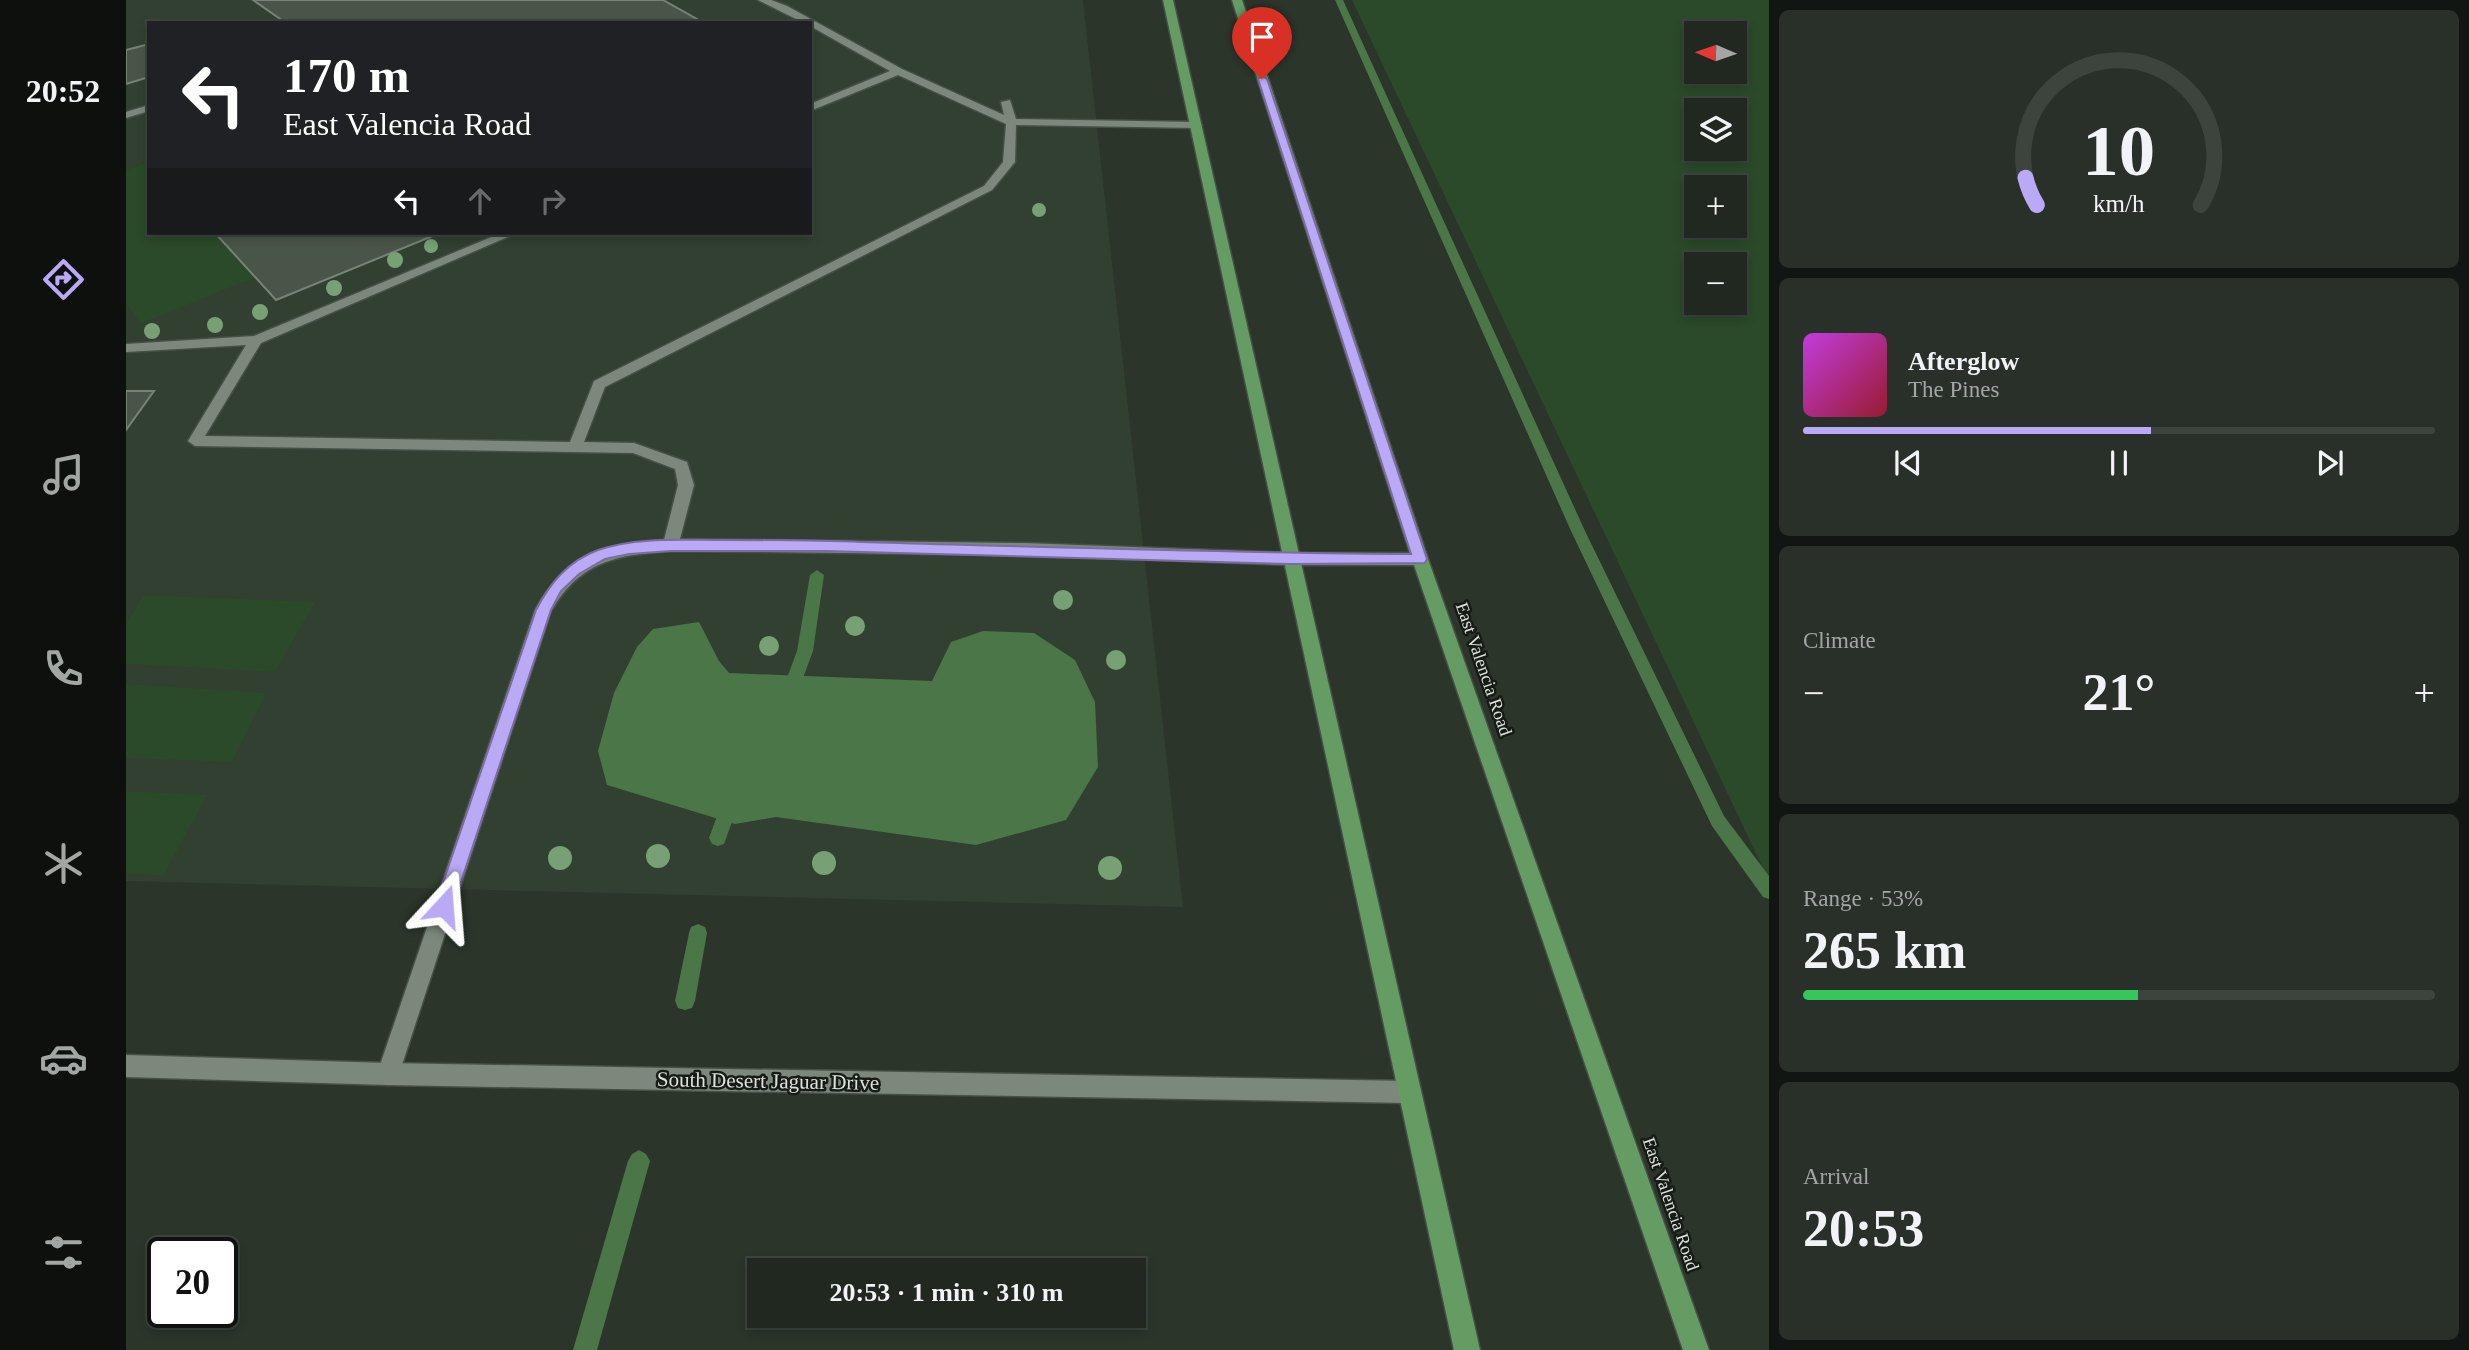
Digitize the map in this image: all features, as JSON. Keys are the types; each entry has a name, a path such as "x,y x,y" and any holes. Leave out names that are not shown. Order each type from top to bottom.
{"main road":[{"path":"1168,0 1467,1350"},
{"name":"East Valencia Road","path":"1237,0 1420,559 1696,1350"}],"street":[{"path":"763,0 808,21"},
{"path":"812,23 898,71 1011,122 1197,125"},
{"path":"812,107 898,71"},
{"path":"575,447 599,384 988,188 1009,162 1011,122 1006,102"},
{"path":"126,115 147,109"},
{"path":"126,348 256,340 506,235"},
{"path":"256,340 195,441 634,448 682,466 686,485 671,545"},
{"path":"388,1074 543,610 555,588 574,570 601,554 629,548 671,545 1012,549 1291,559 1420,559"},
{"name":"South Desert Jaguar Drive","path":"129,1064 388,1074 1409,1092"}],"shaded area":[{"path":"126,0 1083,0 1183,907 126,881"},
{"path":"1352,0 1769,0 1769,881"},
{"path":"147,163 147,235 217,235 256,277 142,323 126,304 126,170"},
{"path":"144,595 315,602 275,672 126,664 126,624"},
{"path":"699,622 719,661 729,673 932,681 951,642 983,631 1034,633 1075,660 1095,702 1098,767 1066,820 976,845 776,817 735,824 607,785 598,751 614,693 637,647 653,629"},
{"path":"126,684 266,693 232,762 126,758"},
{"path":"126,791 207,795 163,876 126,873"}],"building":[{"path":"253,0 663,0 700,21 283,21"},
{"path":"147,45 147,78 126,84 126,50"},
{"path":"217,235 435,235 276,300"},
{"path":"126,391 154,391 126,430"}],"waterway":[{"path":"1339,0 1578,531 1718,821 1769,891"},
{"path":"789,694 805,651 817,575"},
{"path":"718,838 731,800"},
{"path":"685,1001 698,933"},
{"path":"585,1350 639,1161"}],"route":[{"path":"444,906 543,610 555,588 574,570 601,554 629,548 671,545 1024,550 1291,559 1420,559 1262,79"}]}
